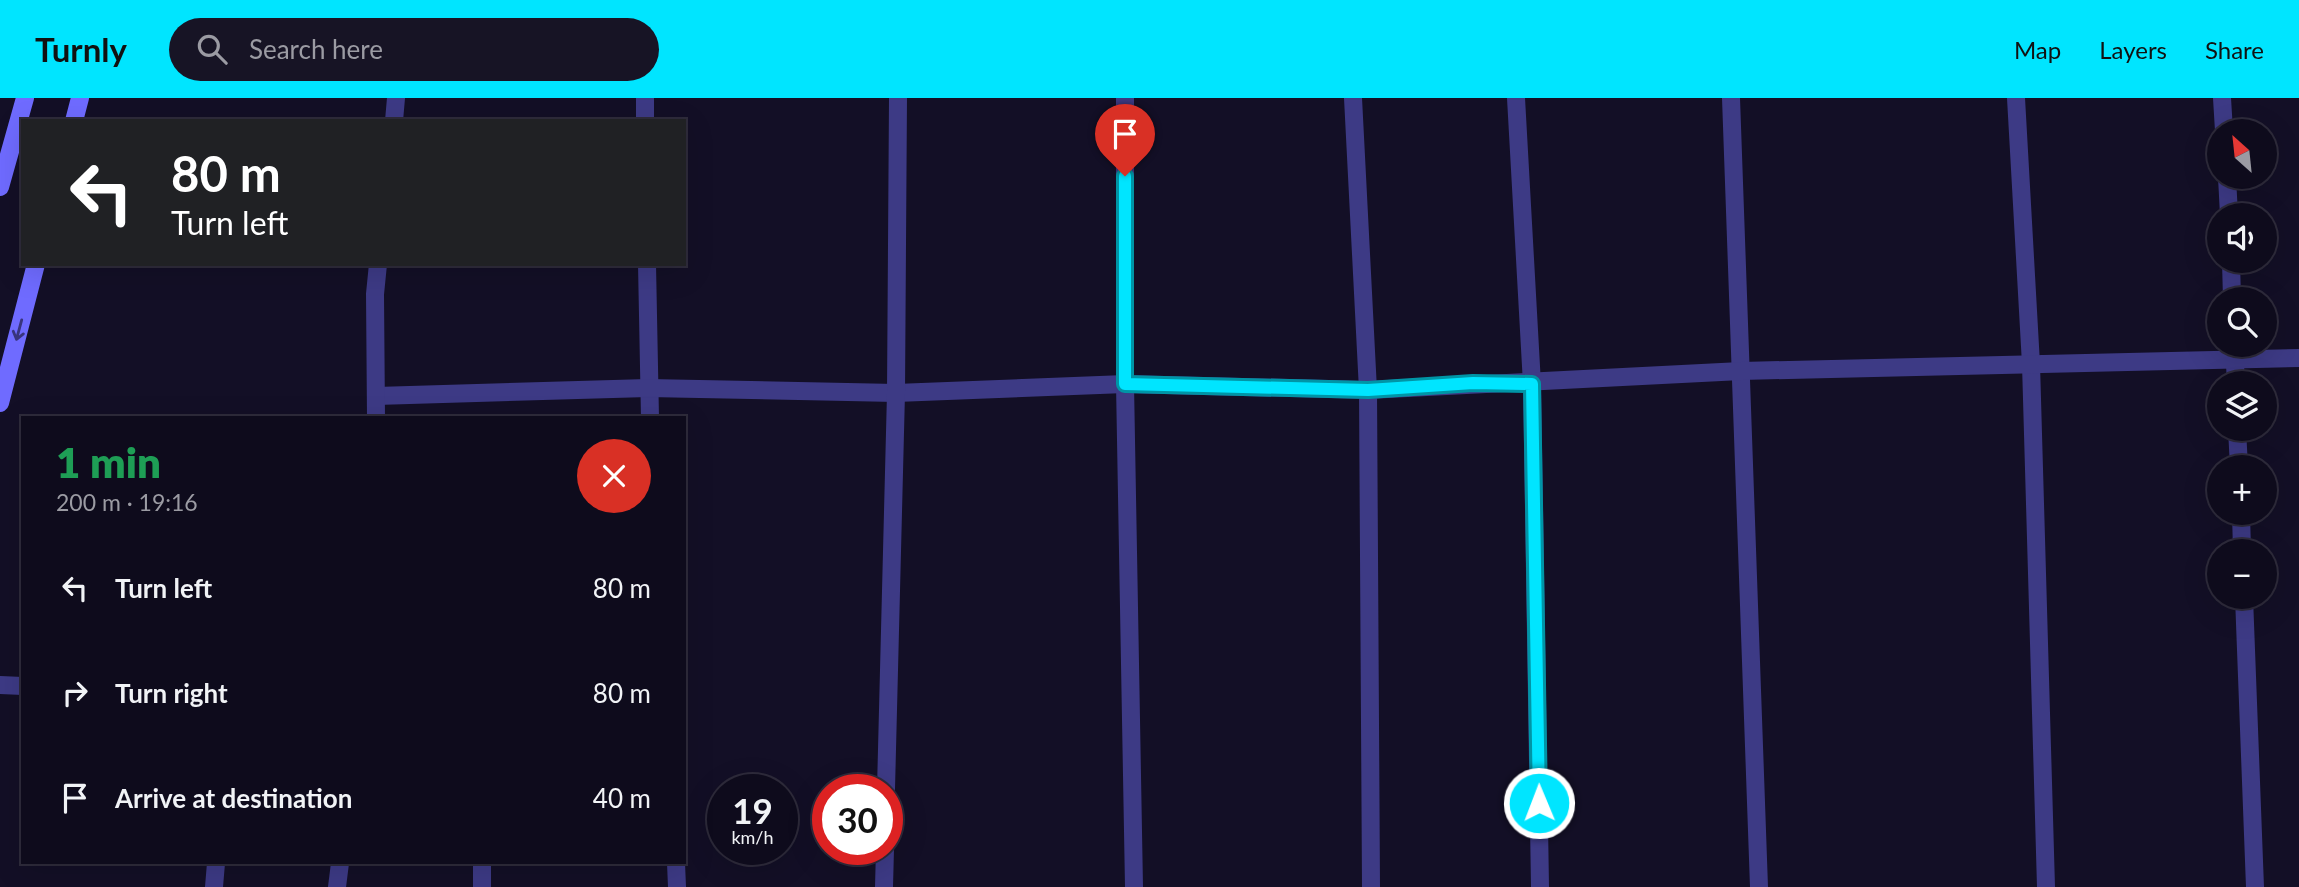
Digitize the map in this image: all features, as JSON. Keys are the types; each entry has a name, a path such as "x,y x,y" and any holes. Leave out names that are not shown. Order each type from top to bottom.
{"main road":[{"path":"0,187 25,98"},
{"path":"75,119 80,98"},
{"path":"0,403 35,266"}],"street":[{"path":"394,119 396,98"},
{"path":"645,98 645,119"},
{"path":"886,774 896,393 898,98"},
{"path":"1125,98 1125,384 1135,887"},
{"path":"1353,98 1368,390 1371,887"},
{"path":"1516,98 1532,384 1540,887"},
{"path":"1731,98 1759,887"},
{"path":"2016,98 2031,364 2046,887"},
{"path":"2222,98 2223,119"},
{"path":"376,416 375,294 378,266"},
{"path":"647,266 650,416"},
{"path":"376,397 648,388 896,393 1125,384 1368,390 1473,383 1532,384 1741,371 2031,364 2207,354"},
{"path":"2277,356 2299,358"},
{"path":"2244,609 2255,887"},
{"path":"0,685 21,686"},
{"path":"214,887 215,864"},
{"path":"337,887 340,864"},
{"path":"482,864 482,887"},
{"path":"676,864 677,887"},
{"path":"884,887 885,865"}],"route":[{"path":"1125,176 1125,384 1368,390 1473,383 1532,384 1539,803"}]}
